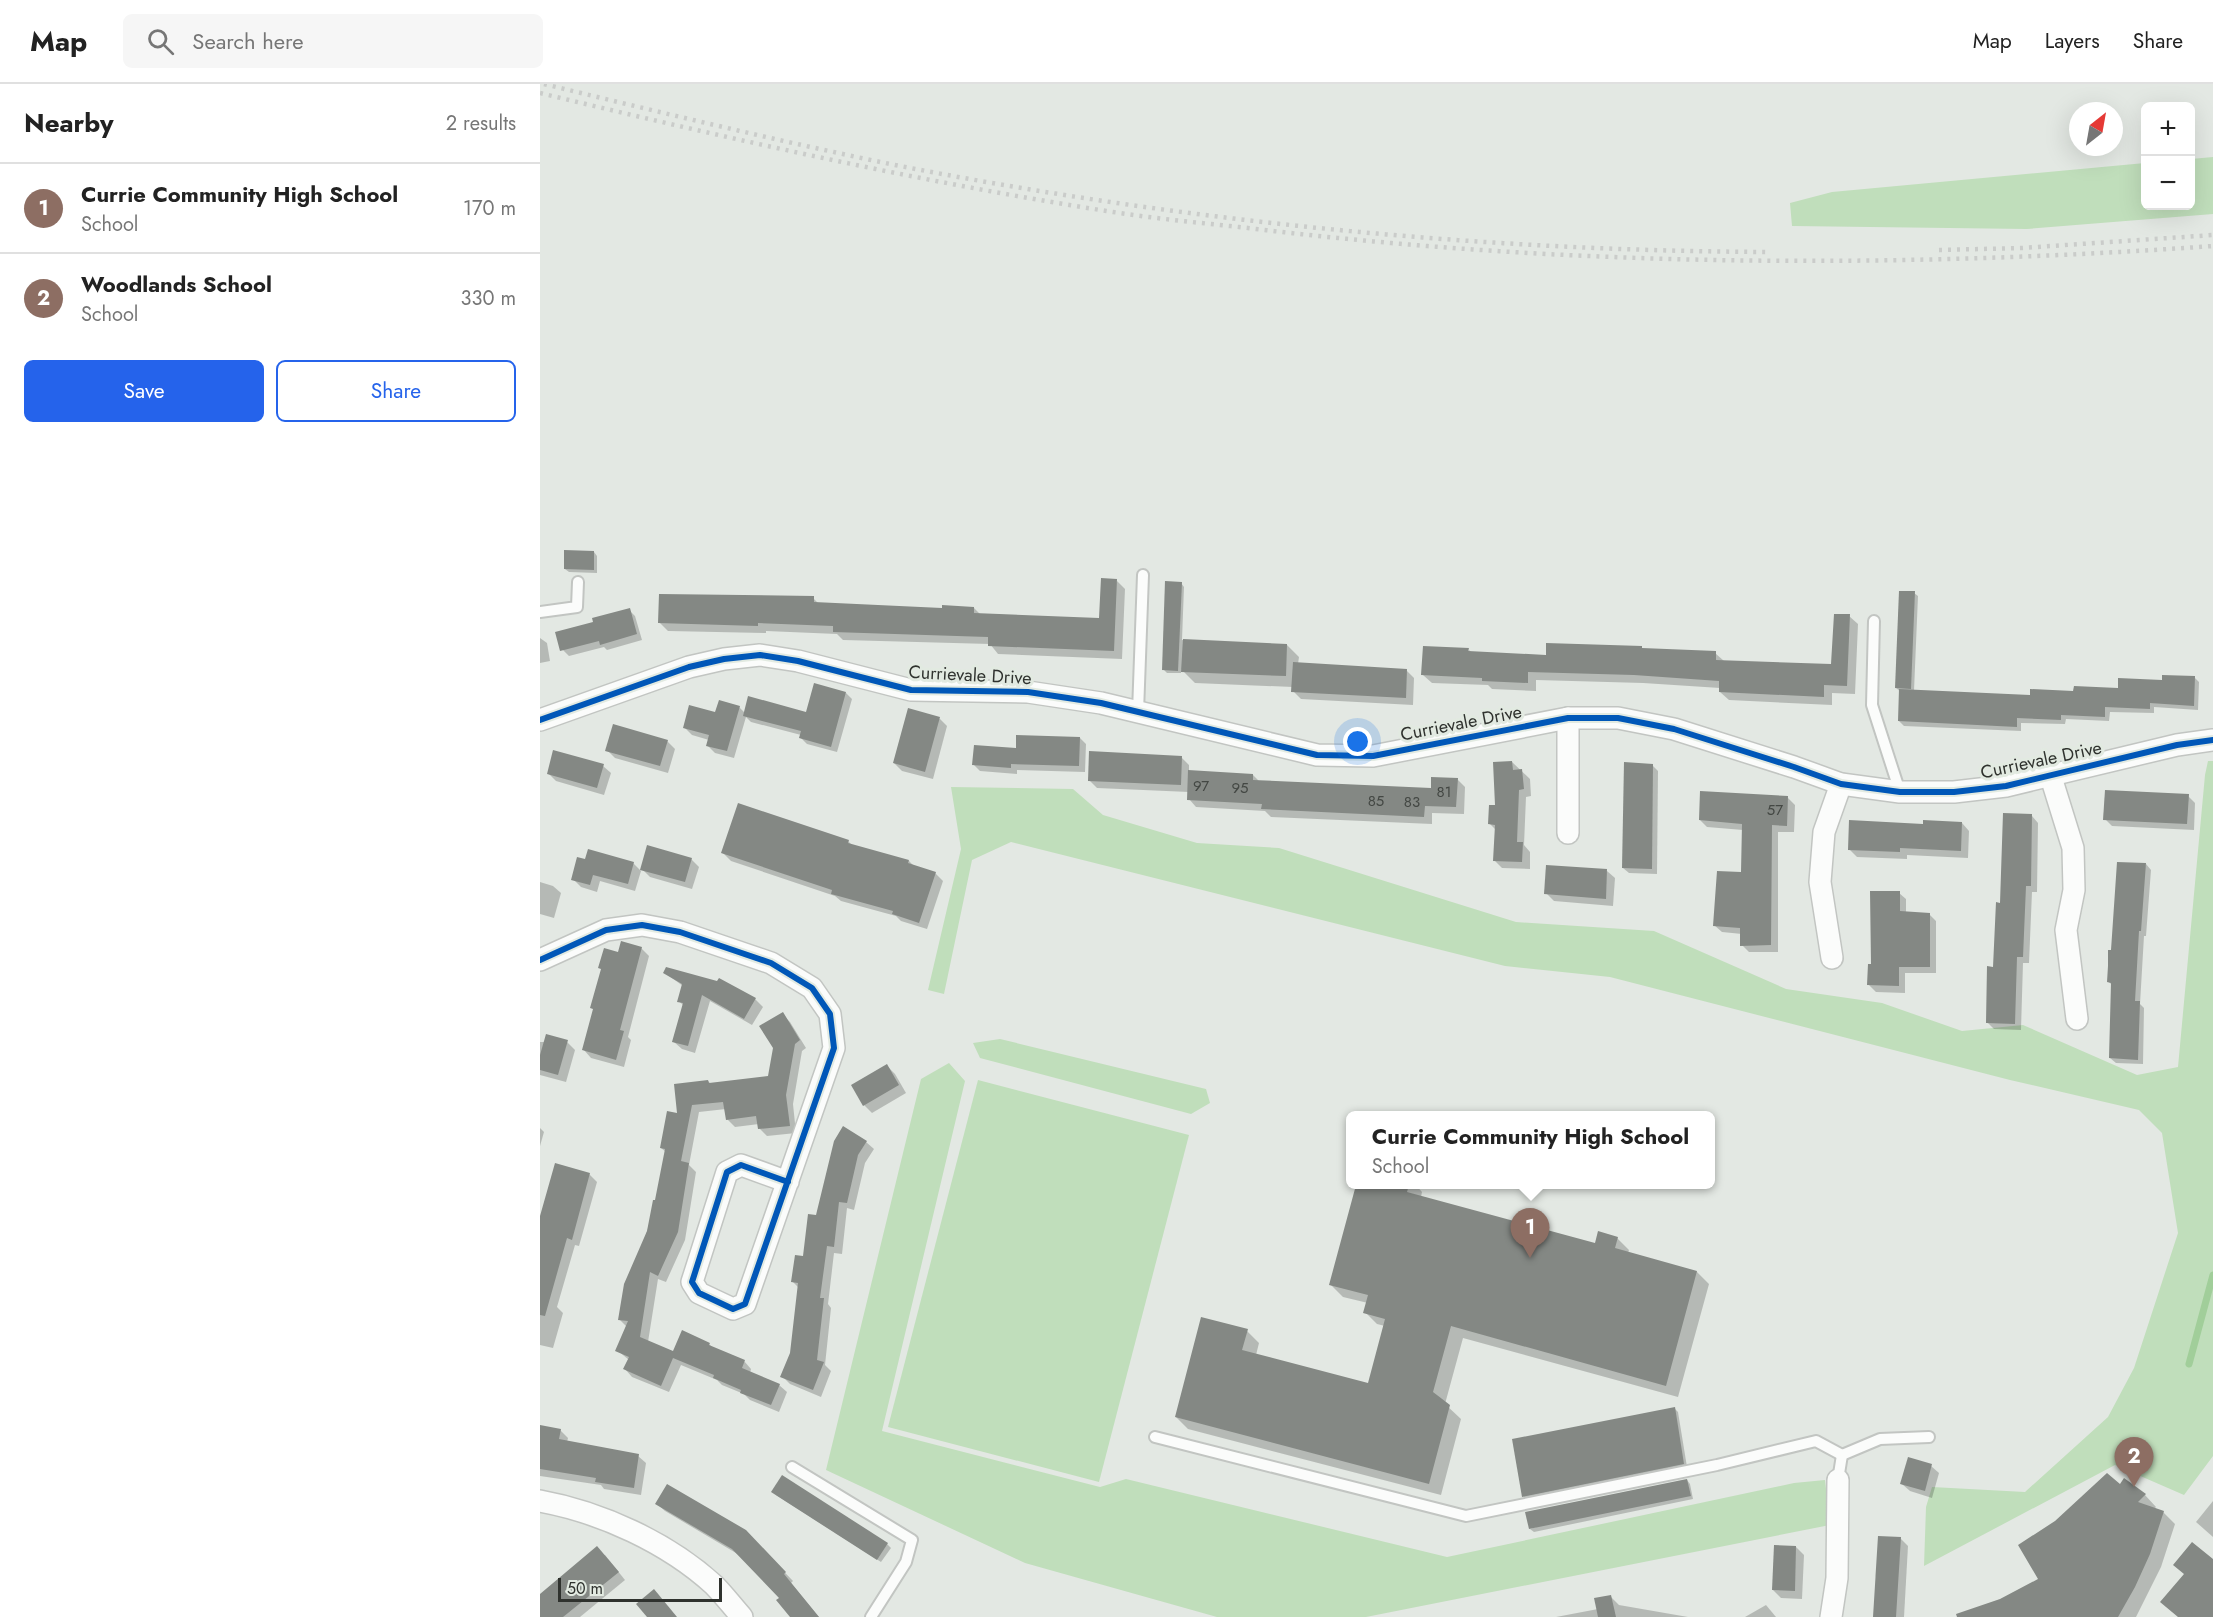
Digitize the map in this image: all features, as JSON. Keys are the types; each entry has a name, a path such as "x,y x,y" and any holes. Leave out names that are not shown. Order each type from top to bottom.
{"street":[{"name":"Currievale Drive","path":"540,720 689,667 724,659 760,655 798,661 911,690 1028,692 1101,703 1317,755 1373,756 1568,718 1618,718 1674,729 1841,784 1900,792 1954,792 2006,786 2176,745 2213,740"},
{"path":"1568,718 1568,833"},
{"name":"Currievale Drive","path":"2050,774 2073,848 2074,890 2066,930 2077,1019"},
{"path":"1832,958 1820,882 1824,832 1841,784"},
{"path":"540,960 606,930 642,925 680,932 771,963 812,988 830,1014 834,1048 788,1182 745,1304 733,1309 699,1293 692,1282 727,1172 741,1165 788,1182"},
{"path":"1831,1617 1837,1578 1838,1480"},
{"path":"540,1504 583,1510 631,1531 669,1552 715,1586 742,1617"}],"lane":[{"path":"1138,712 1143,575"},
{"path":"540,612 577,607 578,582"},
{"path":"1874,621 1872,705 1900,792"},
{"path":"1155,1437 1466,1516 1717,1465 1816,1441 1842,1455"},
{"path":"1842,1455 1880,1439 1929,1437"},
{"path":"1838,1480 1842,1455"},
{"path":"792,1467 912,1540 906,1562 871,1617"}],"green space":[{"path":"2213,157 2213,214 2027,229 1792,226 1790,203 1832,192 2141,163 2141,210 2195,210 2195,159"},
{"path":"2208,761 2213,761 2213,1456 2184,1495 2115,1465 1924,1566 1926,1507 1932,1487 2025,1492 2108,1417 2134,1368 2178,1233 2162,1133 2139,1110 2010,1080 1610,977 1505,966 1011,842 972,860 944,994 928,990 961,849 951,787 1073,789 1103,815 1197,843 1279,848 1516,922 1654,931 1786,989 1882,1003 1962,1031 2023,1025 2137,1075 2178,1067"},
{"path":"1000,1039 1206,1089 1210,1103 1191,1114 980,1058 973,1043"},
{"path":"949,1063 965,1081 882,1431 1100,1487 1126,1479 1447,1557 1794,1483 1825,1480 1830,1525 1366,1617 1217,1617 1025,1563 826,1470 921,1079"},
{"path":"978,1080 1189,1135 1099,1482 888,1427"}],"building":[{"path":"564,550 594,551 594,570 564,569"},
{"path":"1101,578 1117,579 1114,651 988,646 988,637 833,632 833,626 658,623 659,594 814,596 814,602 942,608 942,605 974,607 974,613 1099,618"},
{"path":"1165,581 1182,582 1178,671 1162,670"},
{"path":"1899,591 1915,591 1911,689 1895,688"},
{"path":"630,608 637,634 600,645 599,641 560,651 555,632 593,622 592,618"},
{"path":"1834,614 1850,614 1847,686 1824,685 1824,697 1719,692 1719,681 1634,675 1528,672 1528,683 1421,675 1423,646 1546,655 1546,643 1642,646 1642,648 1716,651 1716,660 1831,664"},
{"path":"1183,639 1287,644 1286,676 1181,672"},
{"path":"1293,662 1407,669 1406,698 1291,692"},
{"path":"2162,675 2195,676 2194,706 2150,703 2150,709 2105,707 2105,717 2061,715 2061,720 2017,718 2017,727 1898,721 1899,689 2030,695 2030,689 2073,691 2074,686 2118,688 2118,678 2162,680"},
{"path":"814,683 846,692 831,747 799,738 801,731 743,716 748,696 806,712"},
{"path":"719,700 740,706 727,751 706,746 709,735 683,728 689,705 715,712"},
{"path":"908,708 940,717 925,772 893,763"},
{"path":"613,724 668,740 660,766 605,751"},
{"path":"1016,735 1080,737 1079,766 1011,764 1011,768 972,765 974,745 1016,748"},
{"path":"553,750 604,764 597,788 547,774"},
{"path":"1089,751 1182,756 1181,785 1088,781"},
{"path":"1512,761 1513,770 1522,769 1524,789 1519,790 1517,842 1523,842 1522,862 1493,861 1495,825 1488,824 1489,805 1495,805 1493,762"},
{"path":"1624,762 1653,764 1652,869 1622,868"},
{"path":"1188,770 1253,774 1253,780 1431,788 1431,777 1458,778 1456,807 1425,806 1424,817 1261,809 1262,804 1187,800"},
{"path":"2105,790 2189,794 2187,824 2103,820"},
{"path":"1700,791 1788,796 1787,826 1772,825 1771,945 1740,946 1740,928 1713,926 1717,871 1741,872 1742,824 1699,820"},
{"path":"738,803 849,840 848,843 909,860 908,863 936,872 919,923 892,914 893,911 831,894 832,890 721,853"},
{"path":"2003,813 2032,814 2031,886 2026,886 2023,957 2017,957 2015,1024 1986,1023 1987,966 1993,967 1996,902 2000,903"},
{"path":"1849,820 1923,824 1923,820 1962,822 1961,851 1900,848 1900,852 1848,850"},
{"path":"647,845 692,858 685,882 640,870"},
{"path":"588,849 634,862 628,884 593,875 590,885 571,880 577,857 585,859"},
{"path":"2117,862 2146,863 2135,1001 2140,1001 2138,1060 2109,1058 2111,983 2107,982 2108,950 2111,950"},
{"path":"1546,865 1607,869 1606,899 1544,894"},
{"path":"1870,891 1900,891 1900,911 1930,913 1930,967 1899,967 1899,986 1867,985 1868,964 1871,964"},
{"path":"621,941 642,947 620,1030 624,1031 616,1060 582,1050 593,1009 590,1008 601,969 598,968 604,948 618,952"},
{"path":"666,967 717,981 719,978 756,998 744,1019 702,995 688,1046 672,1042 683,1003 677,1002 682,984 663,973"},
{"path":"783,1012 800,1040 795,1044 786,1095 790,1126 758,1129 756,1116 726,1120 723,1102 692,1105 681,1161 689,1163 678,1232 658,1276 650,1272 640,1337 673,1351 682,1330 710,1343 709,1345 745,1360 742,1368 780,1384 771,1405 740,1393 741,1390 713,1378 714,1375 673,1358 661,1386 623,1369 629,1357 615,1351 628,1321 618,1320 624,1284 647,1231 653,1200 655,1200 665,1149 660,1148 667,1111 677,1113 674,1084 708,1080 709,1083 768,1076 773,1048 759,1026"},
{"path":"546,1034 568,1040 558,1075 540,1070 540,1055"},
{"path":"887,1064 899,1085 863,1106 851,1085"},
{"path":"843,1126 867,1141 858,1155 847,1203 839,1202 834,1247 827,1246 820,1298 824,1298 817,1360 824,1362 813,1390 780,1377 790,1353 798,1283 791,1282 795,1255 803,1256 808,1214 816,1215 834,1141"},
{"path":"555,1163 590,1173 572,1240 567,1238 545,1316 540,1315 540,1216"},
{"path":"1355,1189 1408,1189 1407,1192 1595,1243 1598,1231 1618,1237 1615,1248 1697,1271 1666,1386 1451,1326 1433,1392 1450,1405 1429,1484 1175,1417 1201,1317 1248,1329 1242,1350 1368,1383 1385,1319 1363,1313 1368,1295 1329,1285"},
{"path":"1675,1407 1684,1464 1522,1497 1512,1439"},
{"path":"540,1425 561,1429 559,1439 639,1454 634,1488 595,1482 596,1478 540,1469"},
{"path":"1908,1457 1932,1464 1925,1491 1900,1484"},
{"path":"2107,1473 2120,1484 2124,1478 2146,1494 2138,1502 2164,1511 2150,1554 2118,1617 1957,1617 1956,1614 2000,1599 2038,1579 2018,1545 2055,1521"},
{"path":"782,1475 888,1543 877,1560 771,1492"},
{"path":"1687,1479 1691,1496 1529,1529 1525,1512"},
{"path":"667,1484 746,1530 786,1572 784,1574 819,1617 790,1617 776,1600 779,1598 732,1549 655,1504"},
{"path":"1878,1536 1901,1537 1896,1617 1873,1617"},
{"path":"2192,1542 2213,1559 2213,1617 2178,1617 2160,1602 2184,1574 2173,1565"},
{"path":"1774,1545 1796,1546 1795,1591 1772,1590"},
{"path":"597,1546 619,1572 563,1617 540,1617 540,1594"},
{"path":"654,1589 677,1617 647,1617 636,1604"},
{"path":"1611,1595 1616,1617 1598,1617 1594,1598"}],"waterway":[{"path":"2189,1364 2213,1275"}],"railway":[{"path":"544,84 760,136 890,164 1108,202 1218,217 1439,239 1550,246 1771,252"},
{"path":"540,93 825,158 1041,200 1147,217 1368,241 1609,257 1851,261 2092,253 2213,246"},
{"path":"1939,250 2022,248 2213,235"}],"cycle path":[{"path":"540,720 689,667 724,659 760,655 798,661 911,690 1028,692 1101,703 1317,755 1373,756 1568,718 1618,718 1674,729 1841,784 1900,792 1954,792 2006,786 2177,745 2213,740"},
{"path":"540,960 606,930 642,925 680,932 771,963 812,988 830,1014 834,1048 745,1304 733,1309 699,1293 692,1282 727,1172 741,1165 788,1182"}],"place":[{"name":"Currie Community High School","path":"1530,1258"},
{"name":"Woodlands School","path":"2134,1487"}]}
